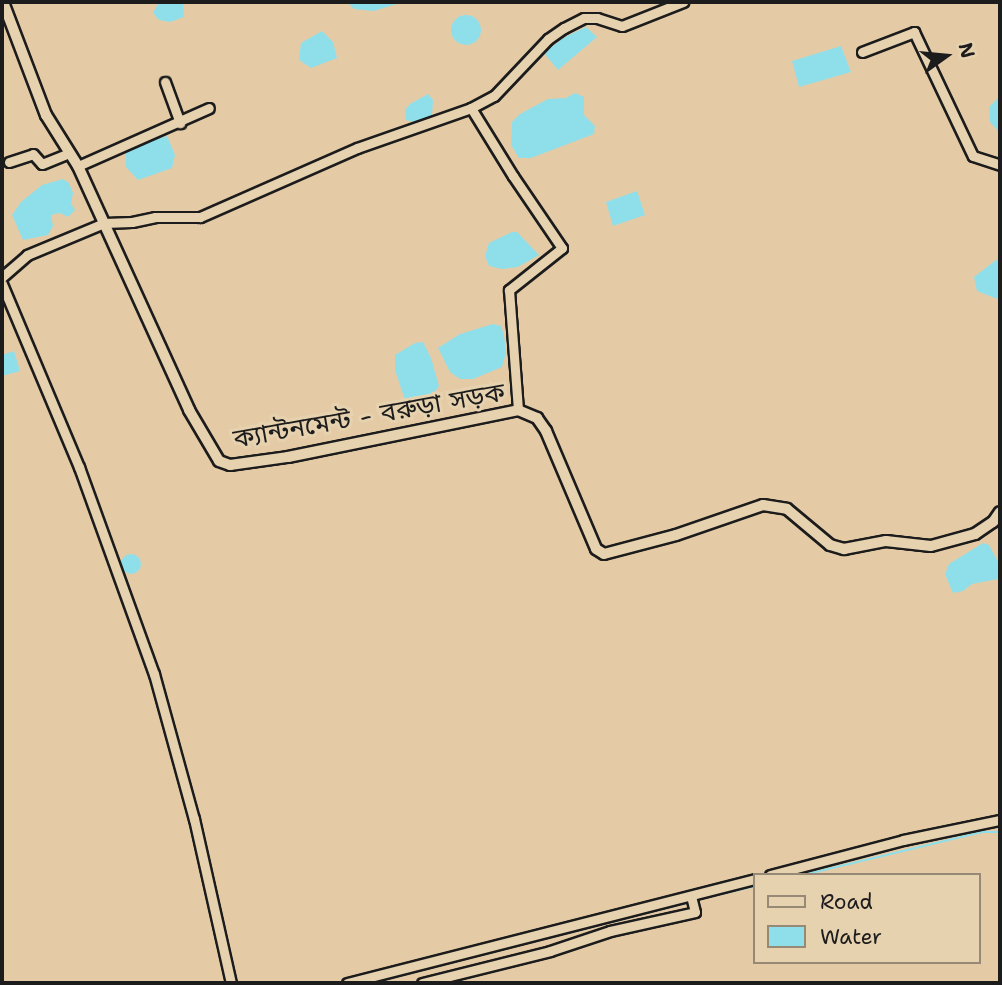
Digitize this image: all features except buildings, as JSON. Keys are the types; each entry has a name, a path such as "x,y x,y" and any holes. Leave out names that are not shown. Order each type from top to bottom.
{"main road":[{"name":"ক্যান্টনমেন্ট - বরুড়া সড়ক","path":"3,2 46,115 78,166 189,410 219,461 230,465 288,457 518,410 537,418 546,431 596,549 604,554 676,535 762,505 787,509 830,545 844,550 886,541 931,547 975,534 1000,512"}],"street":[{"path":"2,277 27,256 104,223 132,222 155,217 200,217 357,148 471,107 494,96 548,39 584,18 597,18 622,26 682,2"},
{"path":"862,52 914,32 973,156 1000,165"},
{"path":"165,82 180,123"},
{"path":"471,107 513,176 562,248 509,290 518,410"},
{"path":"78,166 209,108"},
{"path":"9,162 33,154 40,165 69,153"},
{"path":"2,284 79,467 154,674 194,819 231,983"},
{"path":"778,873 903,840 1000,820"},
{"path":"347,983 692,902 754,879"},
{"path":"422,983 550,951 610,931 695,912 692,902"}],"water":[{"path":"159,2 183,2 184,17 170,22 159,20 153,13"},
{"path":"347,2 403,2 374,11 354,9"},
{"path":"466,15 477,19 481,30 477,41 466,45 455,41 451,30 455,19"},
{"path":"586,27 597,37 558,70 544,53 563,38"},
{"path":"322,31 333,42 337,58 311,68 299,60 301,43"},
{"path":"841,46 851,72 799,87 792,61"},
{"path":"575,93 584,97 584,115 595,126 594,134 531,158 519,158 511,145 512,122 520,114 548,99 566,98"},
{"path":"428,94 433,100 432,116 417,123 406,120 405,110 410,104"},
{"path":"1000,96 998,131 990,122 989,107"},
{"path":"167,136 175,155 172,168 138,180 126,167 126,152 130,147"},
{"path":"63,179 69,183 73,193 71,204 75,210 68,217 60,213 51,215 53,226 48,235 23,240 12,215 21,202 42,185"},
{"path":"637,191 645,215 613,226 606,202"},
{"path":"517,232 539,255 518,267 502,269 489,266 485,256 489,243"},
{"path":"1000,257 1000,300 977,291 974,277"},
{"path":"493,324 501,326 504,335 506,353 502,367 473,379 460,379 450,372 438,348 460,334"},
{"path":"423,342 439,386 432,396 416,402 405,400 395,370 395,355 415,343"},
{"path":"14,351 20,371 2,376 2,355"},
{"path":"983,543 989,545 998,562 998,579 972,584 963,591 953,593 945,574 949,564"},
{"path":"131,554 138,557 141,564 138,571 131,574 124,571 121,564 124,557"}],"waterway":[{"path":"811,873 982,832 1000,832"},
{"path":"696,900 754,886"},
{"path":"372,983 690,902"}]}
